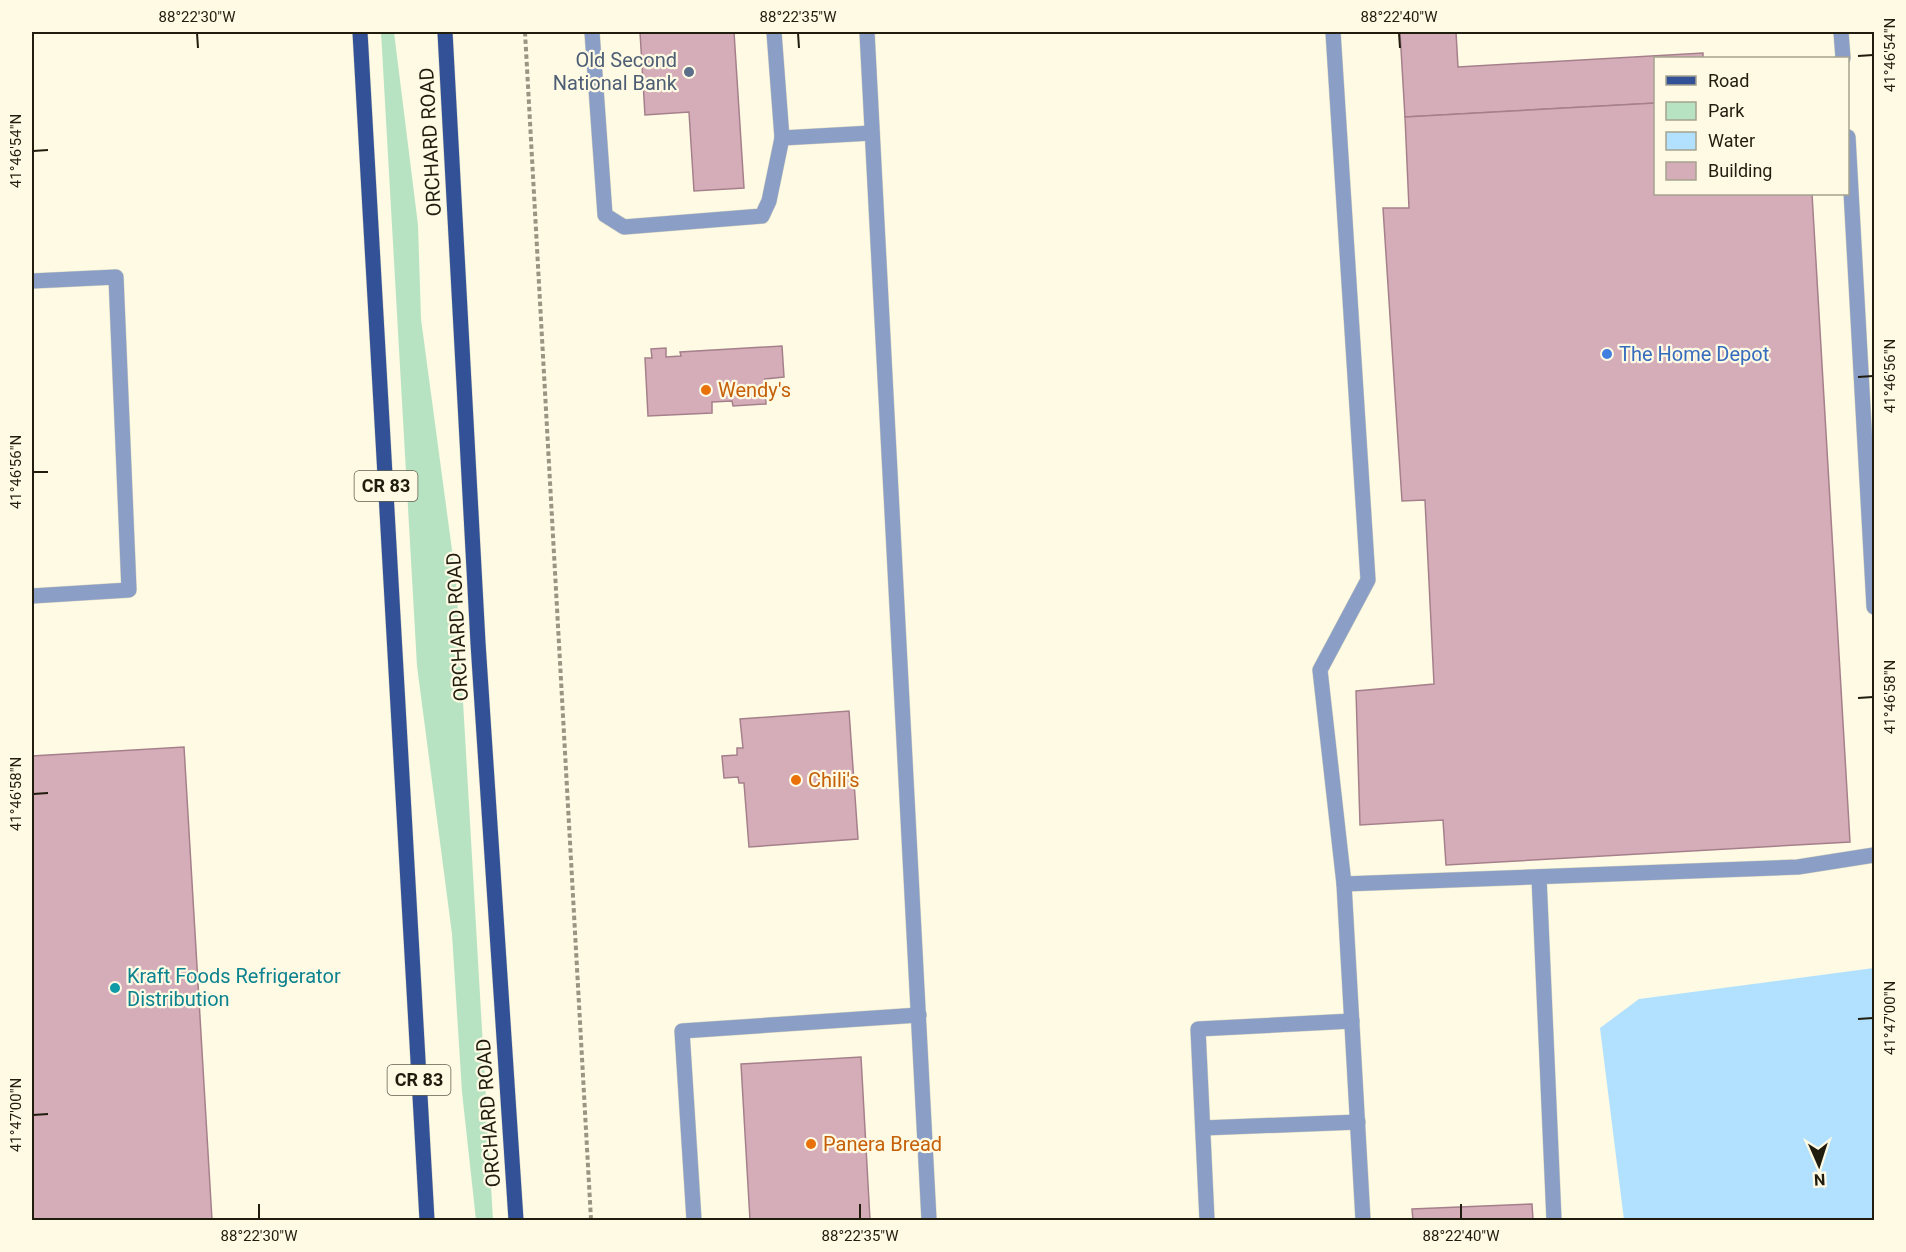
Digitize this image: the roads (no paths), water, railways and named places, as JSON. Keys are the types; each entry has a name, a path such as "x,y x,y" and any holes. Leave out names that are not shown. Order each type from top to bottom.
{"main road":[{"name":"CR 83","path":"360,32 427,1221"},
{"name":"ORCHARD ROAD","path":"445,32 478,632 516,1221"}],"lane":[{"path":"592,32 605,215 624,227 762,216 769,201 782,138 774,32"},
{"path":"867,32 929,1221"},
{"path":"1333,32 1368,580 1320,670 1344,884 1363,1221"},
{"path":"1841,32 1843,57"},
{"path":"782,138 872,133"},
{"path":"1849,154 1875,607"},
{"path":"32,281 116,277 129,590 32,596"},
{"path":"1344,884 1798,867 1875,855"},
{"path":"1539,877 1554,1221"},
{"path":"694,1221 682,1031 919,1015"},
{"path":"1207,1221 1198,1029 1352,1021"},
{"path":"1203,1128 1358,1122"}],"water":[{"path":"1874,968 1874,1220 1624,1220 1600,1028 1639,999"}],"place":[{"name":"Old Second National Bank","path":"689,72"},
{"name":"The Home Depot","path":"1607,354"},
{"name":"Wendy's","path":"706,390"},
{"name":"Chili's","path":"796,780"},
{"name":"Kraft Foods Refrigerator Distribution","path":"115,988"},
{"name":"Panera Bread","path":"811,1144"}]}
